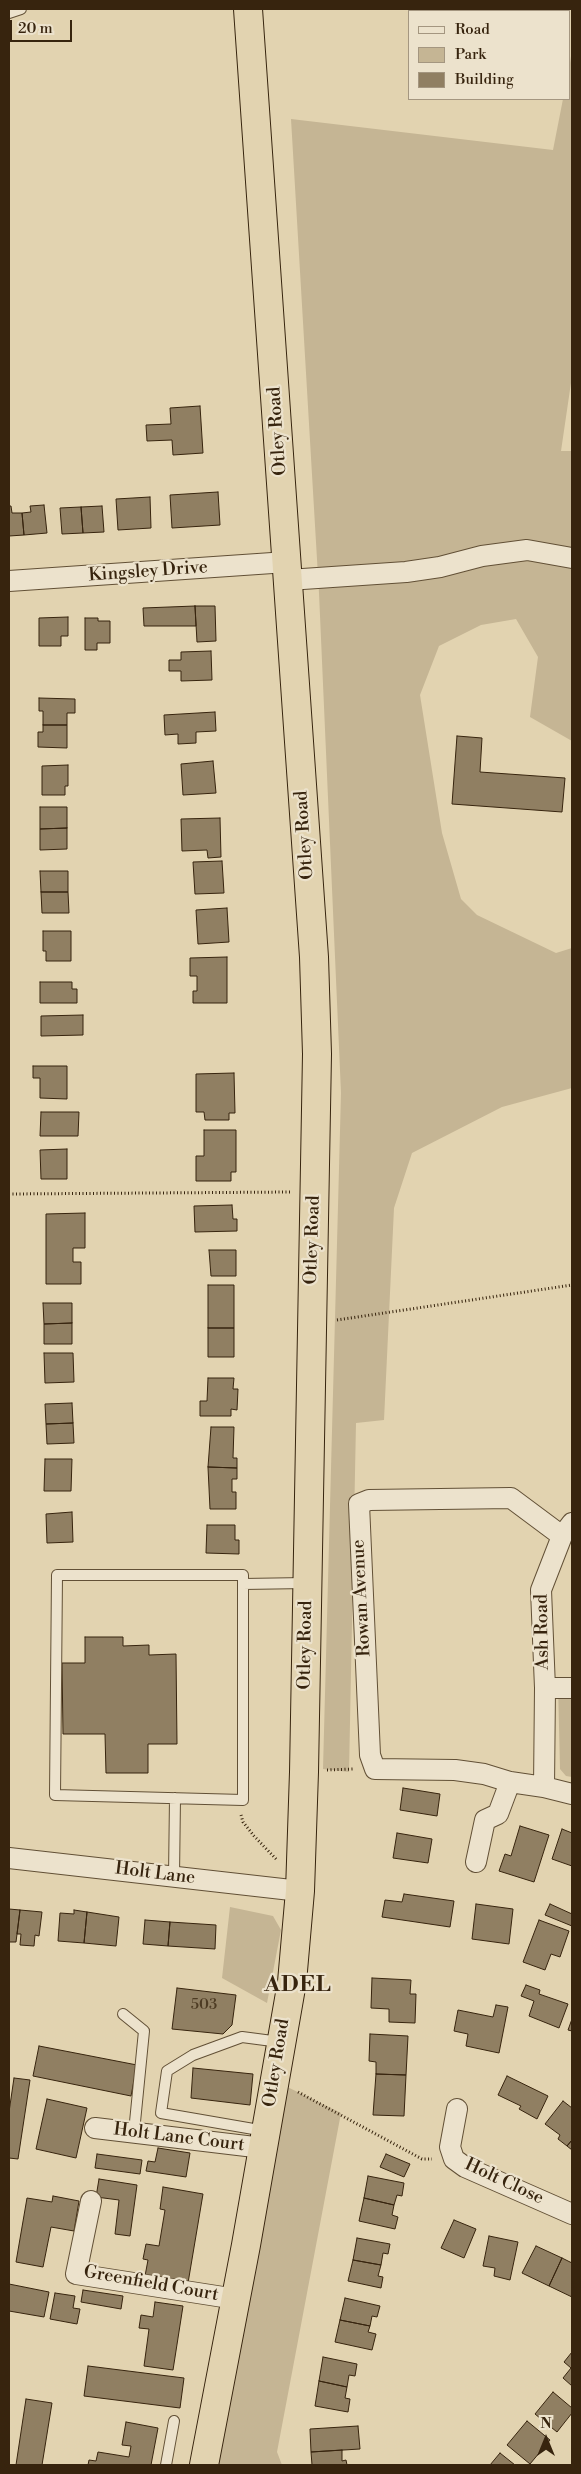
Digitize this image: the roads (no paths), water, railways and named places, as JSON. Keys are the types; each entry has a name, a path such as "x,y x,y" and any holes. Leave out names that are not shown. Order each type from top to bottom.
{"highway":[{"name":"Otley Road","path":"204,2465 236,2299 292,1982 300,1891 304,1772 317,1054 314,957 248,9"}],"street":[{"name":"Kingsley Drive","path":"9,582 287,571 406,572 440,567 482,556 527,550 572,558"},
{"name":"Rowan Avenue","path":"510,1782 484,1774 455,1770 374,1769 370,1755 359,1504 369,1500 511,1498 567,1530"},
{"name":"Ash Road","path":"544,1787 545,1688 541,1590 567,1530"},
{"name":"Ash Road","path":"545,1688 572,1688"},
{"path":"476,1862 485,1820 498,1814 510,1782 544,1787 572,1794"},
{"name":"Holt Lane","path":"9,1858 300,1891"},
{"name":"Holt Close","path":"458,2109 450,2147 454,2159 465,2167 572,2214"},
{"name":"Holt Lane Court","path":"95,2128 264,2139"},
{"name":"Greenfield Court","path":"91,2201 76,2274 236,2299"}],"lane":[{"path":"9,13 21,9"},
{"path":"57,1575 243,1575 243,1800 175,1798 55,1795 57,1575"},
{"path":"243,1584 307,1583"},
{"path":"174,1876 175,1798"},
{"path":"123,2014 144,2031 134,2132"},
{"path":"264,2139 161,2113 168,2071 193,2055 242,2038 280,2042"},
{"path":"166,2465 174,2421"}],"district":[{"name":"ADEL","path":"298,1986"}]}
